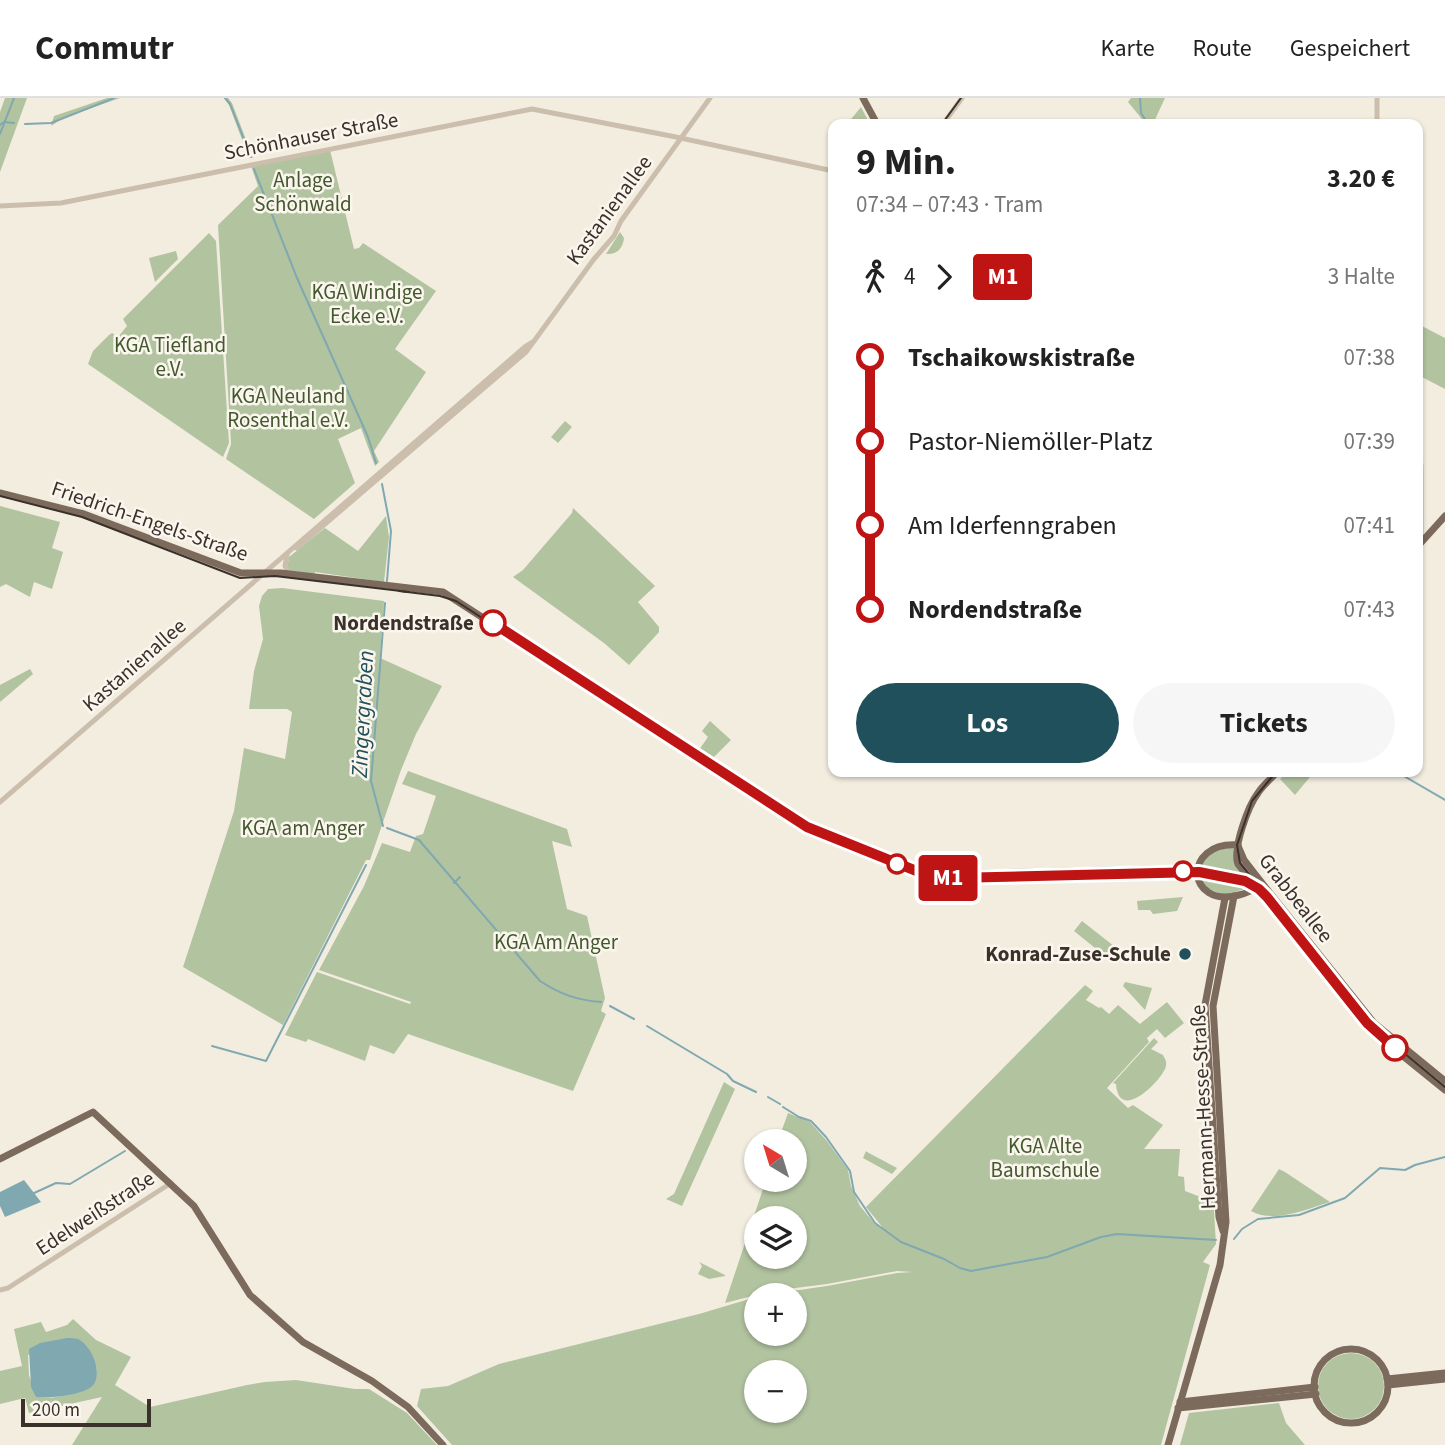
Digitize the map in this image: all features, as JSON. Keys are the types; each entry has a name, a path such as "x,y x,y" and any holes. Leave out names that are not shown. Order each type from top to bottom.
{"main road":[{"path":"863,98 874,119"},
{"name":"Friedrich-Engels-Straße","path":"0,493 84,514 233,571 445,593 807,827 815,827 919,869 943,874 1197,872"},
{"path":"1424,538 1445,516"},
{"path":"1259,886 1225,898 1207,892 1197,872 1204,855 1210,849 1219,845 1238,845 1256,796 1273,777"},
{"name":"Grabbeallee","path":"1238,845 1237,860 1376,1025 1445,1081"},
{"name":"Grabbeallee","path":"1259,886 1372,1031 1445,1090"},
{"name":"Hermann-Hesse-Straße","path":"1168,1445 1220,1263 1226,1222 1213,1006 1234,896"},
{"name":"Hermann-Hesse-Straße","path":"1224,1233 1219,1217 1205,1005 1225,898"},
{"path":"0,1158 93,1112 194,1206 250,1294 303,1342 372,1381 408,1407 443,1445"},
{"path":"1347,1349 1357,1350 1376,1359 1382,1366 1387,1382 1386,1398 1377,1413 1356,1423 1333,1419 1324,1410 1315,1390 1318,1372 1324,1363 1347,1349"},
{"path":"1387,1382 1445,1373"},
{"path":"1387,1382 1445,1379"},
{"path":"1179,1405 1315,1390"}],"street":[{"name":"Kastanienallee","path":"0,802 526,352 614,236 621,221 710,98"},
{"path":"947,119 962,98"},
{"path":"1377,98 1377,119"},
{"name":"Schönhauser Straße","path":"0,206 61,203 539,109 828,171"},
{"path":"288,554 285,565 291,575"},
{"name":"Edelweißstraße","path":"0,1290 8,1288 170,1183"}],"green space":[{"path":"5,98 27,98 0,172 0,112"},
{"path":"107,98 120,98 63,118 51,126 54,116"},
{"path":"224,98 228,98 232,103 253,158 249,158"},
{"path":"1131,98 1165,98 1155,119 1142,119 1128,102"},
{"path":"861,107 867,119 851,119"},
{"path":"330,150 354,249 363,243 436,291 395,349 426,372 374,451 379,462 375,466 361,428 338,439 355,483 314,519 226,459 231,444 218,225 258,186 251,166"},
{"path":"620,232 624,238 621,248 606,254"},
{"name":"KGA Tiefland e.V.","path":"209,233 216,241 229,443 223,457 88,364 93,351 112,333 118,337 127,326 123,319"},
{"path":"176,251 178,259 155,282 149,258"},
{"path":"1423,327 1445,338 1445,389 1423,378"},
{"path":"565,421 572,427 558,443 551,437"},
{"path":"0,506 60,522 52,548 63,552 52,589 34,582 30,597 6,584 0,587"},
{"path":"573,508 655,586 638,602 659,627 659,632 629,665 604,643 513,577 523,570 572,513"},
{"path":"386,516 389,537 384,582 315,572 315,575 295,574 287,569 289,557 325,528 358,551"},
{"name":"KGA am Anger","path":"282,588 384,601 380,658 442,686 416,734 401,770 370,860 366,860 283,1025 183,967 234,811 244,748 285,759 292,712 287,709 249,709 254,671 263,639 259,606 268,589"},
{"path":"30,669 33,674 0,702 0,685"},
{"path":"710,721 731,740 712,759 699,750 708,737 702,731"},
{"name":"KGA Am Anger","path":"408,771 567,829 572,847 552,841 567,909 587,916 605,998 601,1011 606,1014 573,1091 408,1034 394,1054 370,1045 365,1061 308,1039 306,1042 285,1035 317,972 410,1004 411,1002 319,970 364,886 382,843 410,852 416,836 423,834 436,796 402,784"},
{"path":"1282,777 1310,777 1295,795 1280,779"},
{"path":"1233,848 1233,856 1251,887 1225,895 1206,888 1200,878 1201,864 1214,849"},
{"path":"1183,897 1177,911 1153,914 1150,910 1138,910 1137,901"},
{"path":"1082,921 1119,950 1110,960 1074,931"},
{"path":"1125,982 1152,988 1145,1010 1123,986"},
{"name":"KGA Alte Baumschule","path":"1085,985 1093,991 1086,1000 1109,1014 1118,1005 1140,1024 1167,1002 1184,1023 1165,1038 1157,1029 1147,1038 1149,1042 1107,1088 1128,1108 1133,1105 1163,1125 1144,1149 1180,1149 1178,1176 1184,1177 1185,1191 1198,1196 1213,1195 1216,1244 1203,1262 1210,1265 1161,1445 452,1445 417,1406 421,1389 448,1386 499,1364 744,1301 744,1346 807,1346 807,1289 913,1272 897,1271 807,1287 807,1283 744,1283 744,1298 725,1303 744,1246 744,1269 807,1269 807,1206 757,1206 762,1192 807,1192 807,1129 782,1129 788,1113 810,1122 827,1141 848,1170 851,1186 860,1206 875,1224 883,1228 866,1207"},
{"path":"1154,1038 1158,1042 1151,1049 1163,1055 1166,1066 1150,1088 1133,1099 1125,1100 1113,1083"},
{"path":"724,1082 735,1089 682,1206 666,1199 674,1194"},
{"path":"866,1151 897,1168 892,1174 863,1158"},
{"path":"1279,1169 1330,1202 1280,1216 1260,1215 1251,1211"},
{"path":"699,1262 725,1276 709,1279 698,1274 702,1266"},
{"path":"73,1319 96,1340 131,1357 115,1385 150,1407 265,1382 296,1380 369,1389 407,1413 437,1445 72,1445 102,1397 29,1413 25,1398 0,1404 0,1371 22,1366 14,1329 41,1322 46,1332 67,1325","holes":["85,1344 97,1369 94,1381 81,1390 62,1396 36,1397 29,1375 28,1355"]},
{"path":"1351,1353 1364,1355 1374,1363 1382,1373 1382,1399 1374,1409 1364,1417 1351,1419 1338,1417 1328,1409 1320,1399 1318,1386 1320,1373 1328,1363 1338,1355"},
{"path":"1279,1403 1286,1423 1305,1445 1180,1445 1189,1413"}],"water":[{"path":"24,1180 41,1202 5,1217 0,1206 0,1192"},
{"path":"67,1338 83,1342 92,1354 97,1369 95,1382 86,1390 72,1394 36,1397 31,1387 29,1349 40,1343"}],"waterway":[{"path":"0,134 14,98"},
{"name":"Zingergraben","path":"25,124 51,123 114,98"},
{"name":"Zingergraben","path":"225,98 230,104 251,157"},
{"path":"1140,98 1141,113 1145,119"},
{"name":"Zingergraben","path":"0,125 4,122 14,123"},
{"name":"Zingergraben","path":"254,169 297,278 368,437 376,463"},
{"name":"Zingergraben","path":"382,484 391,531 387,581"},
{"name":"Zingergraben","path":"383,826 371,781 385,603"},
{"path":"1406,777 1445,800"},
{"name":"Zingergraben","path":"387,828 419,840 540,981 569,996 601,1002"},
{"path":"212,1046 266,1061 366,865"},
{"name":"Zingergraben","path":"454,883 460,877"},
{"name":"Zingergraben","path":"610,1006 634,1019"},
{"name":"Zingergraben","path":"647,1026 727,1074 733,1081 756,1092"},
{"name":"Zingergraben","path":"768,1097 780,1104"},
{"name":"Zingergraben","path":"783,1107 811,1121 826,1137 850,1171 854,1192 875,1223 901,1242 960,1268 971,1271 1047,1257 1101,1237 1117,1234 1216,1240"},
{"path":"32,1194 56,1183 70,1184 125,1151"},
{"name":"Zingergraben","path":"1234,1239 1242,1229 1258,1219 1299,1215 1345,1198 1380,1168 1405,1170 1445,1157"}],"tram line":[{"path":"946,119 961,98"},
{"path":"0,496 82,517 240,578 275,576 409,592"},
{"path":"399,591 440,596 456,601 794,821 918,872 952,878 1195,871 1245,881 1257,887 1267,897"},
{"name":"M1","path":"493,623 807,827 924,874 952,878 1193,871 1252,884 1267,897 1367,1023 1395,1048"},
{"path":"1272,777 1252,801 1237,845 1240,863 1368,1023 1445,1087"}],"place":[{"name":"Nordendstraße","path":"493,623"},
{"name":"Konrad-Zuse-Schule","path":"1185,954"}],"park label":[{"name":"Anlage Schönwald","path":"303,192"},
{"name":"KGA Windige Ecke e.V.","path":"367,304"},
{"name":"KGA Neuland Rosenthal e.V.","path":"288,408"}]}
